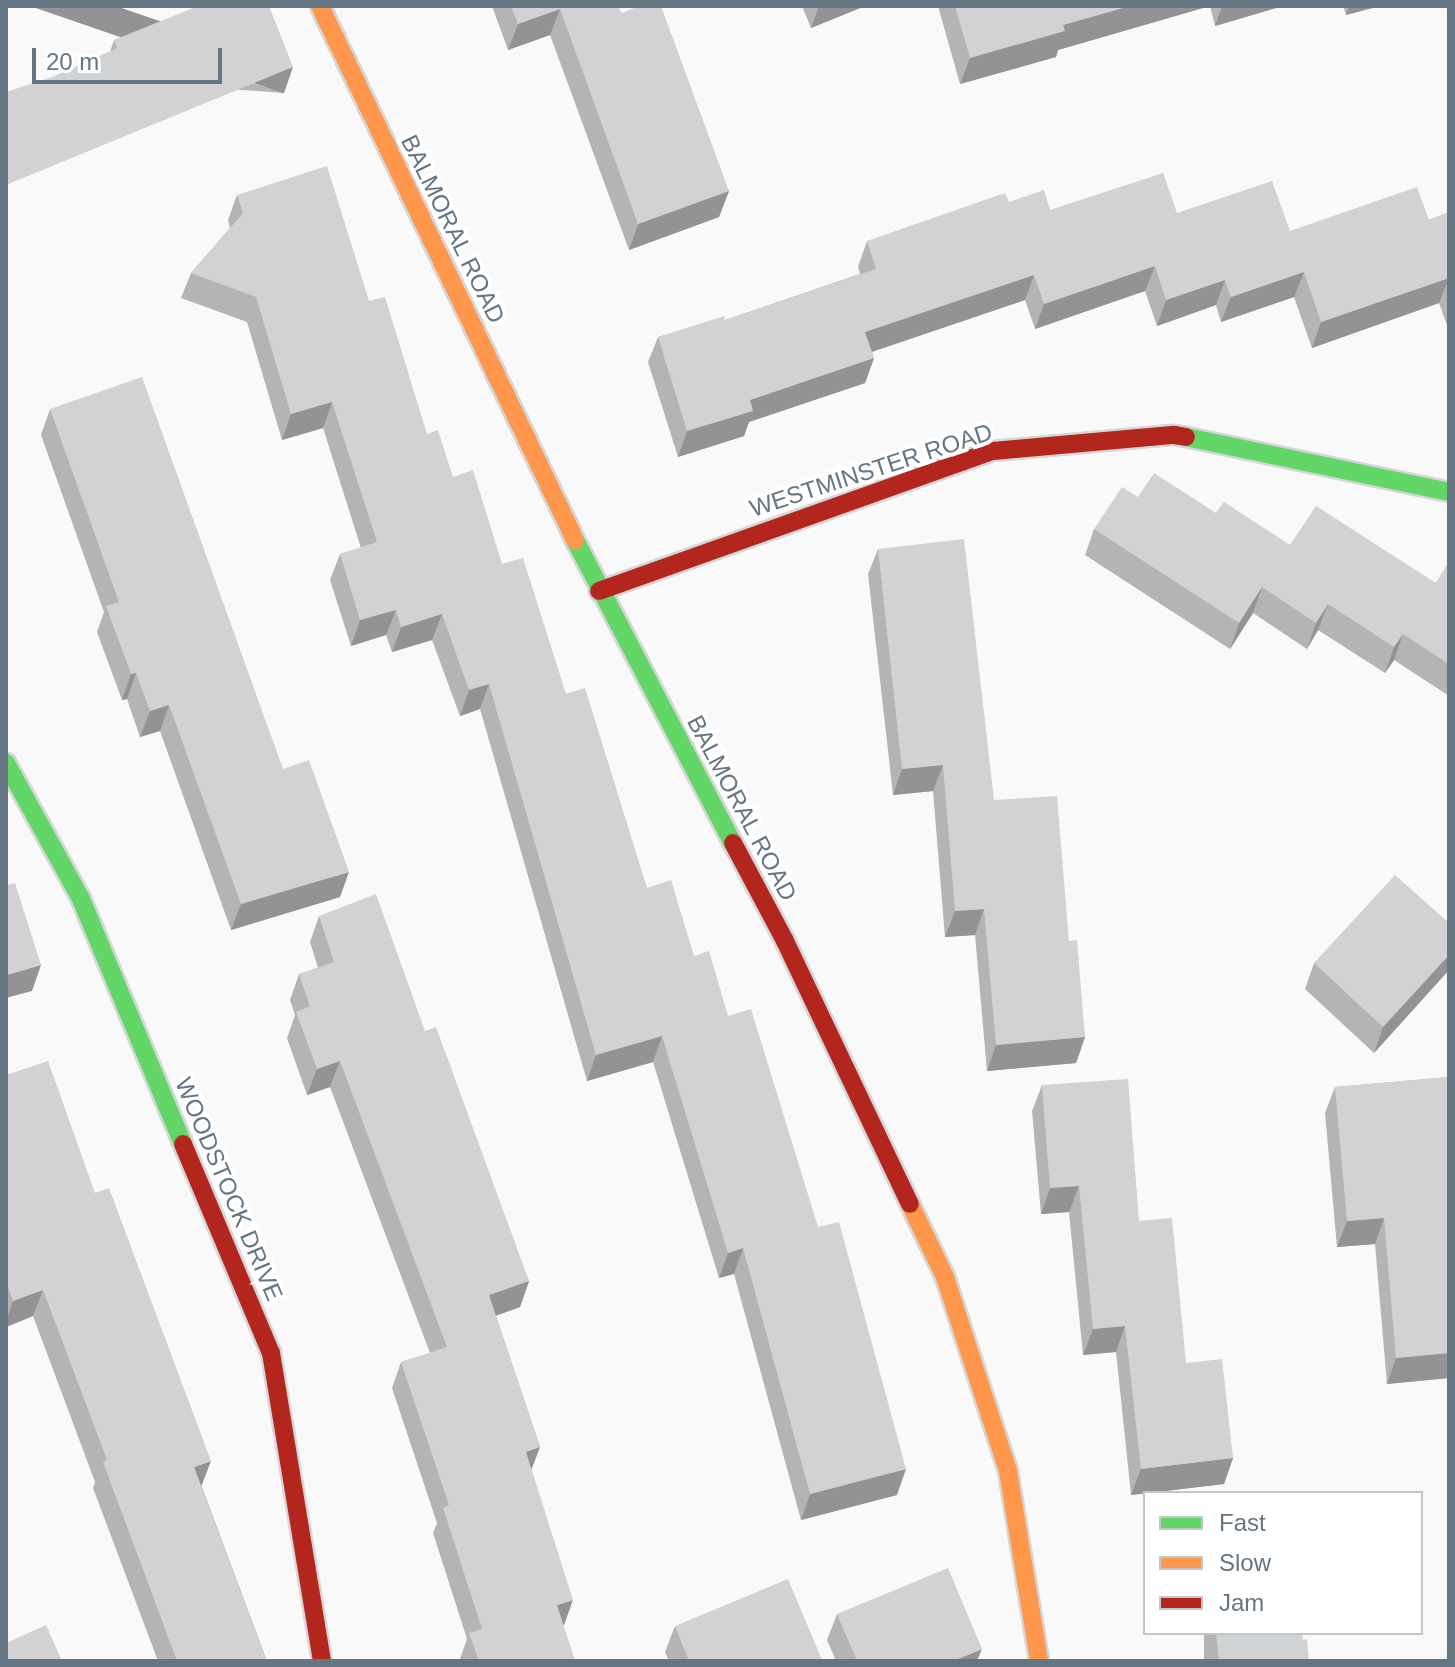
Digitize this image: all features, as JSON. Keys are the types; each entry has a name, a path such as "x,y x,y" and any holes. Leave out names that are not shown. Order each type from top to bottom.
{"street":[{"name":"BALMORAL ROAD","path":"320,6 599,591 785,941 945,1277 1008,1471 1039,1661"},
{"name":"WESTMINSTER ROAD","path":"599,591 993,451 1174,435 1449,492"},
{"name":"WOODSTOCK DRIVE","path":"6,763 81,899 271,1353 322,1661"}],"building":[{"path":"198,6 269,6 293,67 6,185 6,92 55,76 117,48 114,40"},
{"path":"511,6 618,6 621,13 640,6 661,6 729,191 638,224 560,9 518,24"},
{"path":"955,6 1130,6 1063,25 1065,31 970,58"},
{"path":"327,166 369,301 385,297 427,434 438,430 453,477 473,470 502,564 523,558 566,694 585,688 647,888 671,880 694,956 709,951 728,1016 751,1009 818,1227 839,1222 906,1469 810,1494 743,1248 728,1253 662,1036 596,1055 489,684 469,690 442,614 401,627 396,610 360,620 340,554 377,542 332,402 291,414 256,297 191,273 243,213 237,195"},
{"path":"1163,173 1177,213 1272,181 1290,231 1417,187 1429,220 1449,212 1449,278 1321,322 1304,272 1231,297 1225,280 1166,300 1155,266 1044,304 1034,275 865,332 874,358 750,400 753,411 687,431 658,337 724,316 725,320 876,269 867,241 1005,193 1009,202 1044,190 1050,210"},
{"path":"142,377 283,769 309,760 349,872 241,904 169,705 150,711 136,673 131,674 106,606 119,602 50,409"},
{"path":"1154,473 1216,513 1224,502 1290,545 1316,506 1436,583 1449,562 1449,664 1403,634 1394,647 1328,604 1316,623 1262,587 1239,623 1094,529 1122,487 1138,497"},
{"path":"964,539 994,800 1057,796 1069,941 1077,940 1085,1037 996,1045 984,909 955,911 943,765 902,769 878,549"},
{"path":"1395,875 1449,923 1449,955 1383,1027 1314,963"},
{"path":"15,883 41,965 6,975 6,885"},
{"path":"376,894 425,1031 436,1027 529,1281 489,1295 540,1447 526,1452 573,1600 557,1605 575,1661 479,1661 469,1633 482,1629 443,1508 449,1505 401,1362 447,1347 340,1061 317,1069 296,1012 310,1006 299,974 334,962 319,916"},
{"path":"48,1061 95,1193 109,1188 211,1461 194,1467 267,1661 177,1661 103,1462 107,1460 43,1290 13,1301 6,1282 6,1075"},
{"path":"1449,1077 1449,1353 1396,1358 1384,1218 1347,1221 1335,1087"},
{"path":"1128,1079 1139,1221 1172,1218 1186,1363 1222,1359 1233,1458 1141,1469 1125,1326 1093,1329 1079,1186 1050,1188 1042,1085"},
{"path":"948,1568 982,1649 953,1661 857,1661 837,1614"},
{"path":"788,1579 822,1660 689,1661 675,1626"},
{"path":"46,1625 62,1661 6,1661 6,1643"},
{"path":"1216,1635 1302,1635 1303,1640 1307,1639 1309,1661 1219,1661"}],"traffic: fast":[{"path":"1186,437 1449,492"},
{"path":"575,540 733,843"},
{"path":"6,763 81,899 183,1144"}],"traffic: slow":[{"path":"320,6 575,540"},
{"path":"910,1204 945,1277 1008,1471 1039,1661"}],"traffic: jam":[{"path":"599,591 993,451 1174,435 1186,437"},
{"path":"733,843 785,941 910,1204"},
{"path":"183,1144 271,1353 322,1661"}]}
